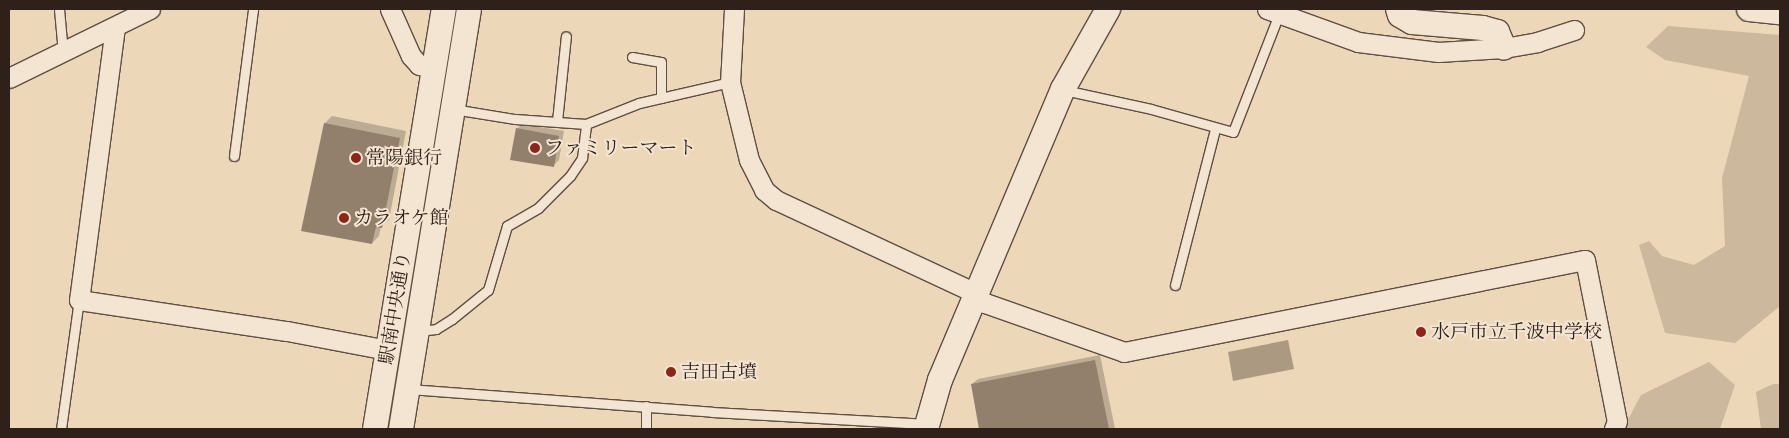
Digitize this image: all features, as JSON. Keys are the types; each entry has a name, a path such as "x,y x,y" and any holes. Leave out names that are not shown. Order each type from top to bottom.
{"street":[{"path":"9,78 150,9"},
{"path":"390,9 411,56 419,65 435,68"},
{"name":"駅南中央通り","path":"376,429 444,9"},
{"name":"駅南中央通り","path":"401,429 469,9"},
{"path":"734,9 730,82 749,160 764,190 776,200 967,289 985,303 1124,352 1585,260 1617,421 1614,429"},
{"path":"927,427 940,380 1063,90 1108,9"},
{"path":"1398,9 1400,15 1412,22 1483,28 1497,32 1504,48"},
{"path":"1749,9 1780,12"},
{"path":"1273,11 1358,42 1438,52 1504,48 1537,42 1574,30"},
{"path":"115,27 80,300 287,331 388,350"}],"lane":[{"path":"59,9 63,53"},
{"path":"234,156 252,9"},
{"path":"1063,90 1151,109 1215,129 1233,132 1273,11"},
{"path":"557,121 566,36"},
{"path":"632,57 660,62 661,98"},
{"path":"452,109 515,119 586,124 638,103 730,82"},
{"path":"417,331 436,329 452,319 488,290 507,226 538,208 570,176 582,158 586,124"},
{"path":"1175,285 1215,129"},
{"path":"61,429 80,300"},
{"path":"408,389 927,427"},
{"path":"646,406 646,429"}],"shaded area":[{"path":"1668,26 1780,35 1780,306 1735,343 1665,333 1639,245 1649,241 1662,256 1694,265 1725,246 1722,178 1749,76 1665,60 1646,47"},
{"path":"1288,340 1294,369 1233,381 1228,352"},
{"path":"1709,362 1735,385 1720,429 1623,429 1641,395"},
{"path":"1773,384 1780,384 1780,429 1761,429 1756,392"}],"building":[{"path":"324,123 400,138 382,228 376,227 372,244 301,231"},
{"name":"ファミリーマート","path":"516,128 559,136 554,167 510,160"},
{"path":"1095,360 1109,429 979,429 971,384"}],"place":[{"name":"ファミリーマート","path":"535,148"},
{"name":"常陽銀行","path":"356,158"},
{"name":"カラオケ館","path":"344,218"},
{"name":"水戸市立千波中学校","path":"1421,332"},
{"name":"吉田古墳","path":"671,372"}]}
